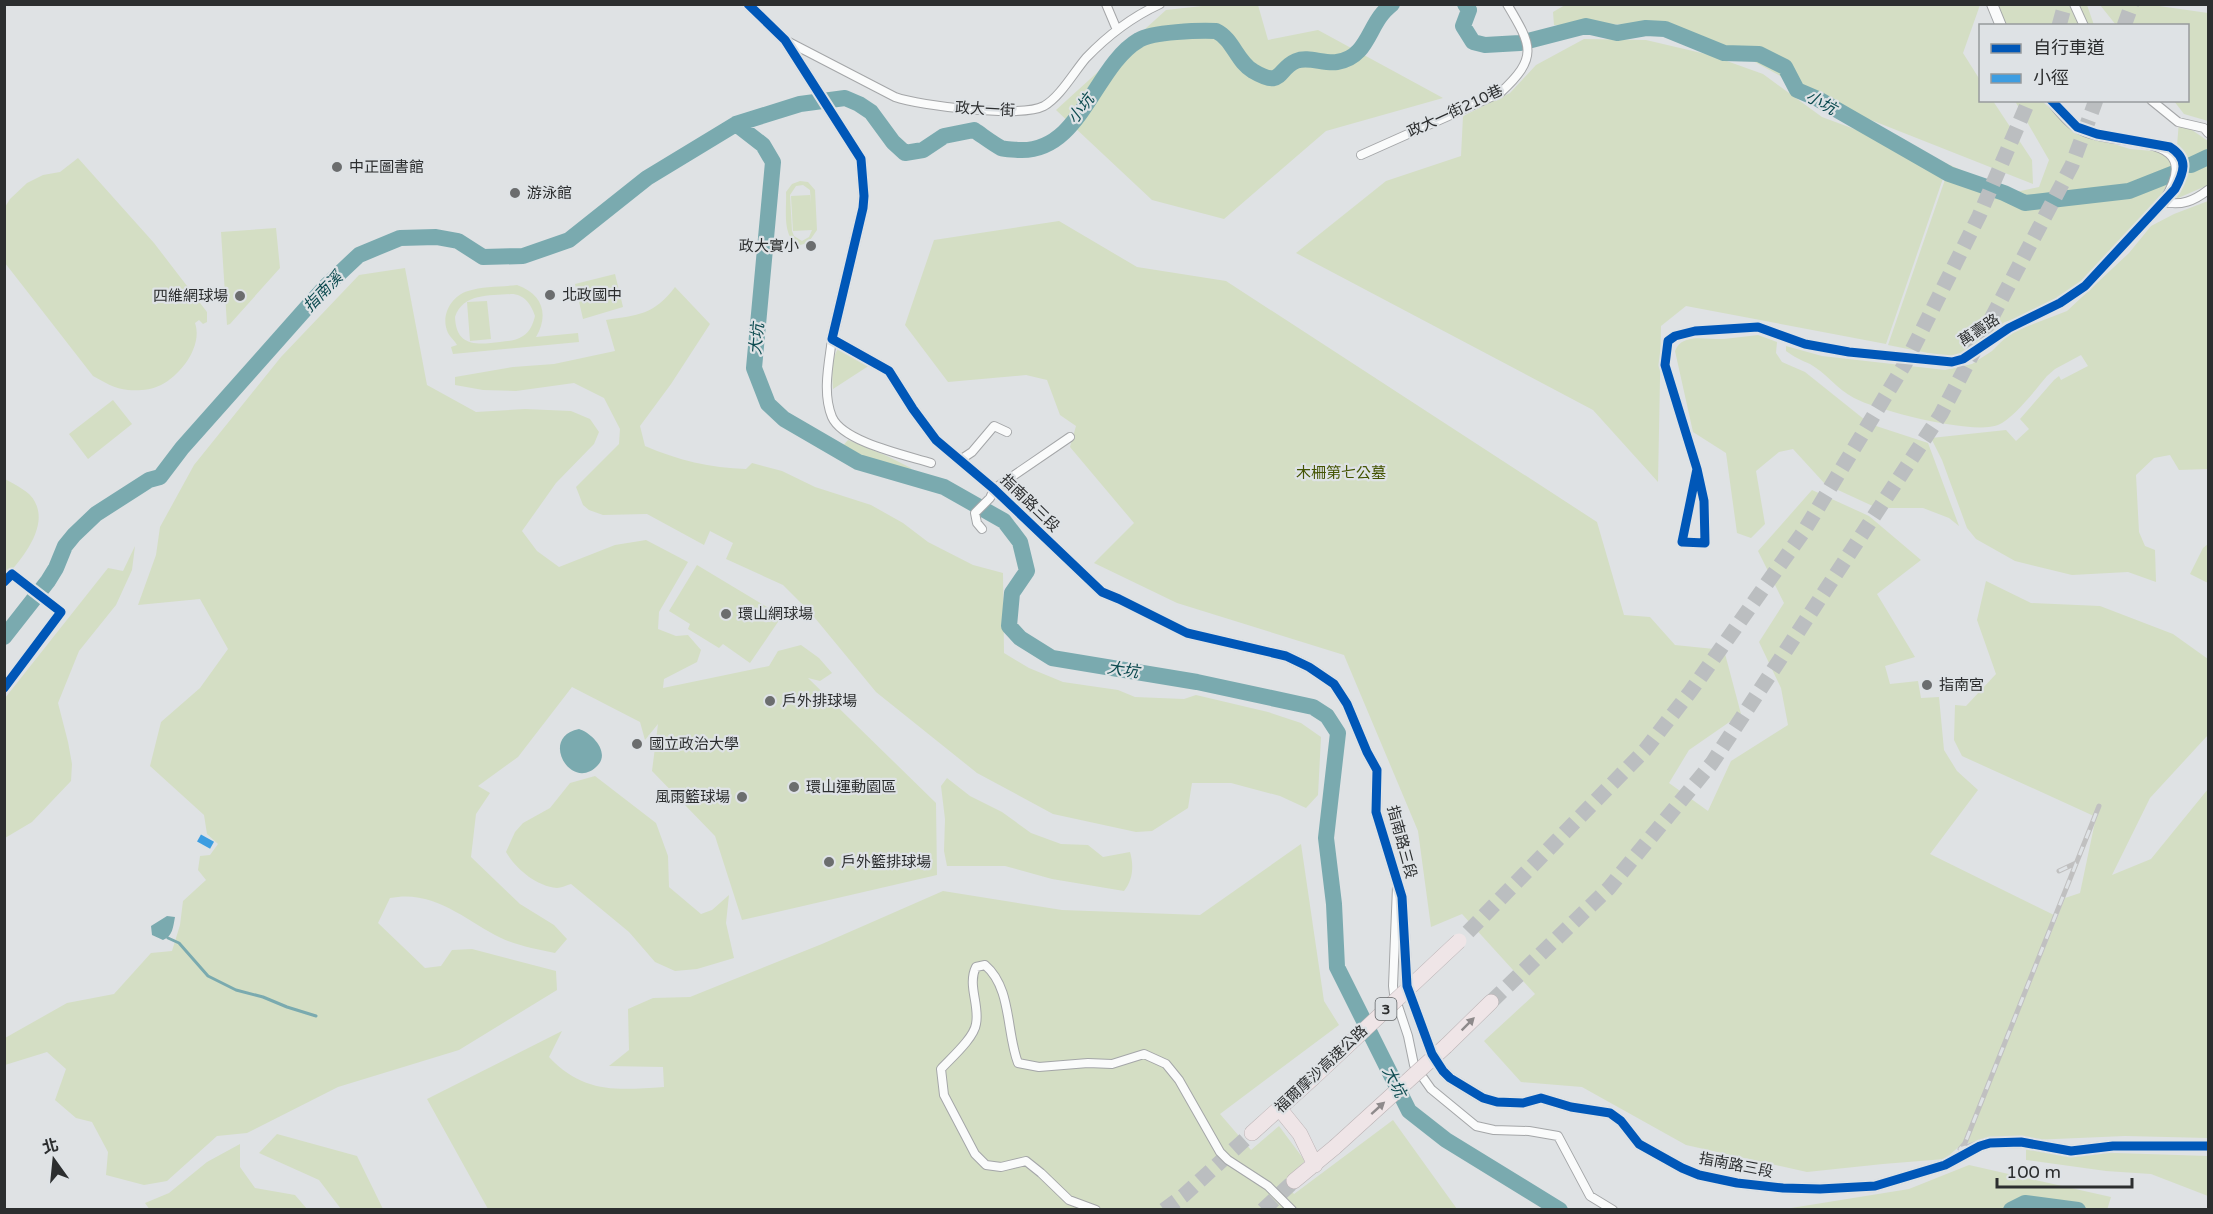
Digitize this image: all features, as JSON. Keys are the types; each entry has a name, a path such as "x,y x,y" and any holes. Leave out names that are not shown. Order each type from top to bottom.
{"highway":[{"name":"福爾摩沙高速公路","path":"1252,1133 1464,936"},
{"path":"1294,1181 1335,1147 1491,1002"},
{"path":"1279,1108 1300,1134 1315,1165"}],"street":[{"path":"748,4 785,40 861,159 864,196 832,339 827,387 831,414 836,424 852,436 930,464"},
{"path":"1106,4 1117,30"},
{"name":"政大一街","path":"785,40 910,103 939,107 1025,111 1044,106 1059,92 1086,58 1117,30 1133,18 1160,4"},
{"name":"政大一街210巷","path":"1361,155 1500,93 1522,69 1529,47 1524,32 1507,4"},
{"path":"1992,4 2000,24"},
{"path":"2074,4 2083,24"},
{"name":"萬壽路","path":"1697,469 1682,542 1705,543 1704,501 1697,469 1665,365 1668,341 1676,336 1695,331 1758,327 1805,344 1850,352 1952,362 1963,358 2009,328 2060,303 2085,286 2175,189 2183,173 2183,162 2177,152 2164,145 2097,134 2077,127 2053,102"},
{"path":"2153,102 2178,122 2204,128 2208,133"},
{"path":"2164,202 2178,205 2191,201 2208,190"},
{"name":"指南路三段","path":"832,339 890,371 936,440 1101,592 1186,633 1286,656 1309,667 1334,684 1347,704 1377,770 1376,812 1397,879 1404,916 1407,986 1432,1054 1450,1078 1483,1098 1497,1102 1523,1103 1541,1098 1610,1113 1621,1121 1639,1144 1647,1150 1699,1175 1737,1183 1783,1188 1866,1187 1945,1165 1990,1143 2021,1142 2071,1151 2113,1146 2208,1146"},
{"path":"960,460 972,452 994,426 1007,432"},
{"path":"982,529 977,524 975,513 992,493 1070,437"},
{"path":"1397,879 1393,986 1414,1065 1431,1089 1476,1126 1558,1136 1590,1196 1613,1209"},
{"path":"1096,1209 1069,1200 1026,1161 1001,1167 986,1165 975,1154 944,1095 941,1069 970,1037 976,1024 972,975 976,967 985,965 994,973 1005,1002 1013,1049 1018,1063 1039,1067 1088,1063 1112,1064 1144,1054 1166,1064 1179,1080 1220,1152 1228,1160 1268,1185 1292,1209"}],"green space":[{"path":"1211,5 1258,5 1268,40 1318,30 1443,98 1326,131 1224,219 1152,200 1056,110 1166,10"},
{"path":"1565,5 1980,5 1963,53 1979,78 1979,102 1994,102 2032,160 2033,184 1833,105 1733,50 1659,24 1554,25 1553,12"},
{"path":"1997,5 2087,5 2094,24 2006,24"},
{"path":"2100,5 2152,5 2208,13 2208,121 2184,114 2175,102 2189,102 2189,24 2115,24"},
{"path":"1584,39 1646,40 1710,55 1763,74 1822,117 1948,164 1886,344 1686,306 1661,326 1658,482 1593,410 1296,253 1386,181 1461,156 1463,116 1510,93 1536,65"},
{"path":"2016,102 2043,102 2068,125 2085,135 2130,149 2164,152 2177,164 2161,196 2118,247 2071,292 2047,308 2005,322 1997,327 1982,344 1964,355 1953,358 1888,345 1950,165 2012,193 2039,187 2049,160"},
{"path":"2179,121 2208,141 2208,185 2176,199 2189,169 2185,157 2177,146"},
{"path":"78,158 154,243 207,312 207,322 203,324 199,320 195,323 196,341 183,367 157,387 140,390 123,389 93,376 5,263 5,207 10,199 27,183 43,175 60,172"},
{"path":"800,181 808,182 815,190 817,230 808,243 800,245 794,242 787,230 786,192 792,184","holes":["803,185 810,190 811,204 810,195 791,196 793,231 812,230 809,237 802,241 794,236 792,231 790,195 796,186"]},
{"path":"2208,201 2208,469 2179,470 2170,455 2154,458 2136,475 2139,532 2145,546 2155,550 2156,582 2128,572 2072,575 2015,561 1976,539 1967,528 1942,460 1931,438 2006,430 2016,441 2029,429 2020,419 2054,380 2059,376 2061,380 2088,366 2081,355 2055,369 2004,422 1986,427 1968,427 1904,415 1854,398 1816,368 1786,351 1786,346 1822,356 1945,370 1972,364 1992,351 2010,333 2067,311 2129,253 2151,226"},
{"name":"木柵第七公墓","path":"1059,221 1137,267 1226,281 1597,522 1624,615 1650,617 1675,645 1724,650 1741,714 1689,750 1669,783 1708,811 1731,761 1788,725 1781,688 1759,642 1784,603 1758,551 1812,490 1869,516 1921,560 1877,594 1915,657 1885,666 1890,684 1918,681 1921,698 1939,697 1944,750 1957,771 1978,790 1930,854 2054,915 1963,1143 1945,1159 1807,1172 1686,1145 1582,1087 1521,1082 1484,1041 1535,994 1462,914 1431,927 1418,831 1344,655 1177,603 1094,563 1134,523 1070,447 1076,426 1060,415 1047,380 1026,375 948,382 905,325 934,240"},
{"name":"四維網球場","path":"276,228 280,268 227,325 221,232"},
{"path":"405,268 427,385 476,412 525,409 571,411 590,419 599,432 594,444 556,483 522,531 537,551 559,567 615,545 646,540 688,562 659,612 658,629 676,636 688,635 701,650 697,662 664,679 663,688 769,666 778,651 801,645 819,658 832,673 820,681 808,678 936,803 937,875 742,920 715,836 652,771 658,724 645,740 640,722 572,687 518,757 478,786 490,793 476,814 471,857 520,904 554,925 567,939 555,953 521,945 501,938 435,902 406,896 390,898 378,923 425,968 441,966 452,950 472,949 556,971 557,990 459,1050 338,1087 247,1133 217,1136 167,1181 144,1185 106,1175 108,1152 92,1122 76,1118 55,1100 66,1069 47,1052 5,1065 5,1038 67,1003 114,994 151,953 172,951 180,925 183,901 206,880 198,870 200,856 210,855 218,844 207,834 204,815 150,766 161,722 200,688 228,649 200,599 138,605 156,555 160,527 194,465 281,357 359,275"},
{"path":"615,274 623,307 583,319 575,284"},
{"path":"517,285 533,294 541,306 542,321 536,337 578,333 579,342 453,354 451,347 457,345 448,333 445,320 452,302 462,294 474,289","holes":["516,294 526,300 535,316 531,328 518,339 483,344 469,342 459,334 455,317 464,304 478,297"]},
{"path":"675,287 710,324 640,426 645,446 707,465 746,469 752,463 782,471 815,487 871,505 903,523 928,542 973,565 1003,573 1004,653 1029,668 1063,682 1118,690 1135,697 1184,699 1196,695 1268,712 1301,723 1321,737 1318,795 1306,808 1280,796 1231,783 1192,783 1188,808 1152,831 1136,832 1053,814 977,773 876,692 810,612 783,585 726,559 733,543 710,531 704,545 647,514 603,515 583,505 576,487 619,444 620,429 604,398 574,383 516,391 483,390 455,385 455,377 513,367 554,364 615,351 606,320 645,312 660,303"},
{"path":"487,301 491,339 470,341 467,302"},
{"path":"1758,335 1777,342 1776,353 1782,362 1805,372 1870,424 1928,443 1959,526 1949,518 1923,508 1877,508 1825,484 1793,449 1779,452 1756,471 1765,524 1751,538 1737,533 1726,453 1693,432 1675,351 1678,345 1689,339 1724,339"},
{"path":"838,349 870,365 833,389 833,363"},
{"path":"113,400 132,424 88,459 69,434"},
{"path":"848,440 913,469 876,462 850,453 841,448"},
{"path":"5,479 30,495 38,512 38,522 31,543 5,578"},
{"path":"2208,544 2208,583 2190,574 2203,548"},
{"path":"135,546 132,570 116,605 79,651 58,703 72,764 71,781 32,822 5,838 5,698 108,568 123,571"},
{"name":"環山網球場","path":"697,565 782,616 750,663 723,644 719,648 688,629 690,624 669,611"},
{"path":"1986,581 2031,603 2100,606 2173,634 2208,659 2208,735 2150,798 2112,875 2151,859 2208,789 2208,1138 2125,1136 1967,1143 2065,898 2080,893 2096,817 1962,756 1954,740 1955,705 1966,706 1996,674 1977,620"},
{"path":"595,776 656,823 668,856 669,887 701,914 712,910 729,895 726,923 734,958 697,969 675,971 655,962 629,932 571,884 557,888 549,887 527,876 510,858 506,852 515,832 523,823 550,808 570,783"},
{"path":"947,778 970,796 1002,812 1031,833 1061,844 1088,845 1103,857 1130,852 1132,873 1127,887 1124,891 1052,879 1005,866 947,866 944,851 945,819 941,786"},
{"path":"1301,844 1324,1001 1339,1025 1220,1114 1251,1150 1279,1126 1305,1161 1283,1182 1294,1194 1393,1120 1457,1209 488,1209 427,1099 562,1031 549,1057 575,1078 588,1084 616,1089 664,1087 663,1067 609,1066 629,1050 628,1009 653,998 690,997 822,944 943,891 1062,910 1200,915"},
{"path":"277,1134 357,1156 383,1209 341,1209 319,1180 259,1153"},
{"path":"240,1144 240,1167 255,1188 295,1195 307,1209 150,1210 145,1203 169,1193 207,1162"},
{"path":"2026,1150 2208,1156 2208,1196 2151,1174 2106,1171 2026,1160"},
{"path":"1969,1165 2111,1197 2107,1210 1785,1209 1909,1189"}],"water":[{"path":"579,729 594,739 602,754 598,765 588,772 578,773 563,761 560,752 561,742 567,734"},
{"path":"167,916 175,917 171,934 163,940 152,935 151,926"}],"waterway":[{"name":"指南溪","path":"4,637 48,581 65,546 74,535 96,514 149,480 160,477 182,448 325,287 359,255 400,238 436,237 458,241 483,257 523,256 569,240 647,178 736,124 800,104 845,98 859,104 871,112 893,142 905,153 923,150 944,136 974,130 1003,149 1019,150 1040,147 1058,138 1085,106 1123,52 1145,37 1176,32 1216,31 1227,39 1243,62 1253,71 1275,78 1296,61 1306,59 1337,62 1354,55 1365,43 1382,14 1392,4"},
{"name":"小坑","path":"1465,4 1469,10 1463,26 1473,42 1485,45 1520,43 1586,26 1617,33 1646,28 1665,29 1724,53 1759,54 1785,67 1797,90 1818,99 1949,174 2004,193 2025,203 2129,191 2177,172"},
{"name":"大坑","path":"736,124 763,145 773,162 754,368 768,404 784,419 858,462 944,487 1004,521 1020,542 1027,571 1012,593 1009,626 1020,638 1052,658 1197,682 1313,707 1327,716 1338,733 1326,838 1334,904 1337,967 1409,1111 1446,1140 1560,1210"},
{"name":"小坑","path":"2191,165 2208,157"},
{"path":"168,938 179,943 208,976 236,990 316,1016"},
{"path":"2011,1210 2025,1203 2078,1210"}],"tunnel":[{"path":"2060,24 2065,4"},
{"path":"2125,24 2132,4"},
{"path":"1468,932 1645,750 1690,692 1804,531 1906,362 1979,216 2028,102"},
{"path":"1491,1002 1609,888 1712,763 1941,414 2072,165 2095,102"},
{"path":"1164,1210 1183,1196 1252,1133"},
{"path":"1263,1210 1294,1181"}],"railway":[{"path":"1983,1141 1960,1149 1965,1143 2099,806"},
{"path":"2059,871 2076,863"}],"marked path":[{"path":"199,838 215,847"}],"cycle path":[{"path":"748,4 785,40 861,159 863,208 832,339 889,371 936,440 994,489 1102,592 1187,633 1286,656 1309,667 1334,684 1347,704 1377,770 1376,812 1402,897 1407,986 1432,1054 1450,1078 1483,1098 1497,1102 1523,1103 1541,1098 1571,1107 1610,1113 1621,1121 1639,1144 1682,1168 1699,1175 1737,1183 1783,1188 1820,1189 1875,1186 1945,1165 1990,1143 2021,1142 2071,1151 2113,1146 2208,1146"},
{"path":"1697,469 1665,365 1668,341 1675,336 1695,331 1758,327 1805,344 1849,352 1952,362 1963,359 2009,328 2060,303 2085,286 2175,189 2183,166 2180,156 2170,147 2097,134 2077,127 2053,102"},
{"path":"1697,469 1704,501 1705,543 1682,542 1697,469"},
{"path":"4,582 12,574 61,612 4,688"}],"place":[{"name":"中正圖書館","path":"337,167"},
{"name":"游泳館","path":"515,193"},
{"name":"政大實小","path":"811,246"},
{"name":"北政國中","path":"550,295"},
{"name":"四維網球場","path":"240,296"},
{"name":"環山網球場","path":"726,614"},
{"name":"指南宮","path":"1927,685"},
{"name":"戶外排球場","path":"770,701"},
{"name":"國立政治大學","path":"637,744"},
{"name":"環山運動園區","path":"794,787"},
{"name":"風雨籃球場","path":"742,797"},
{"name":"戶外籃排球場","path":"829,862"}]}
